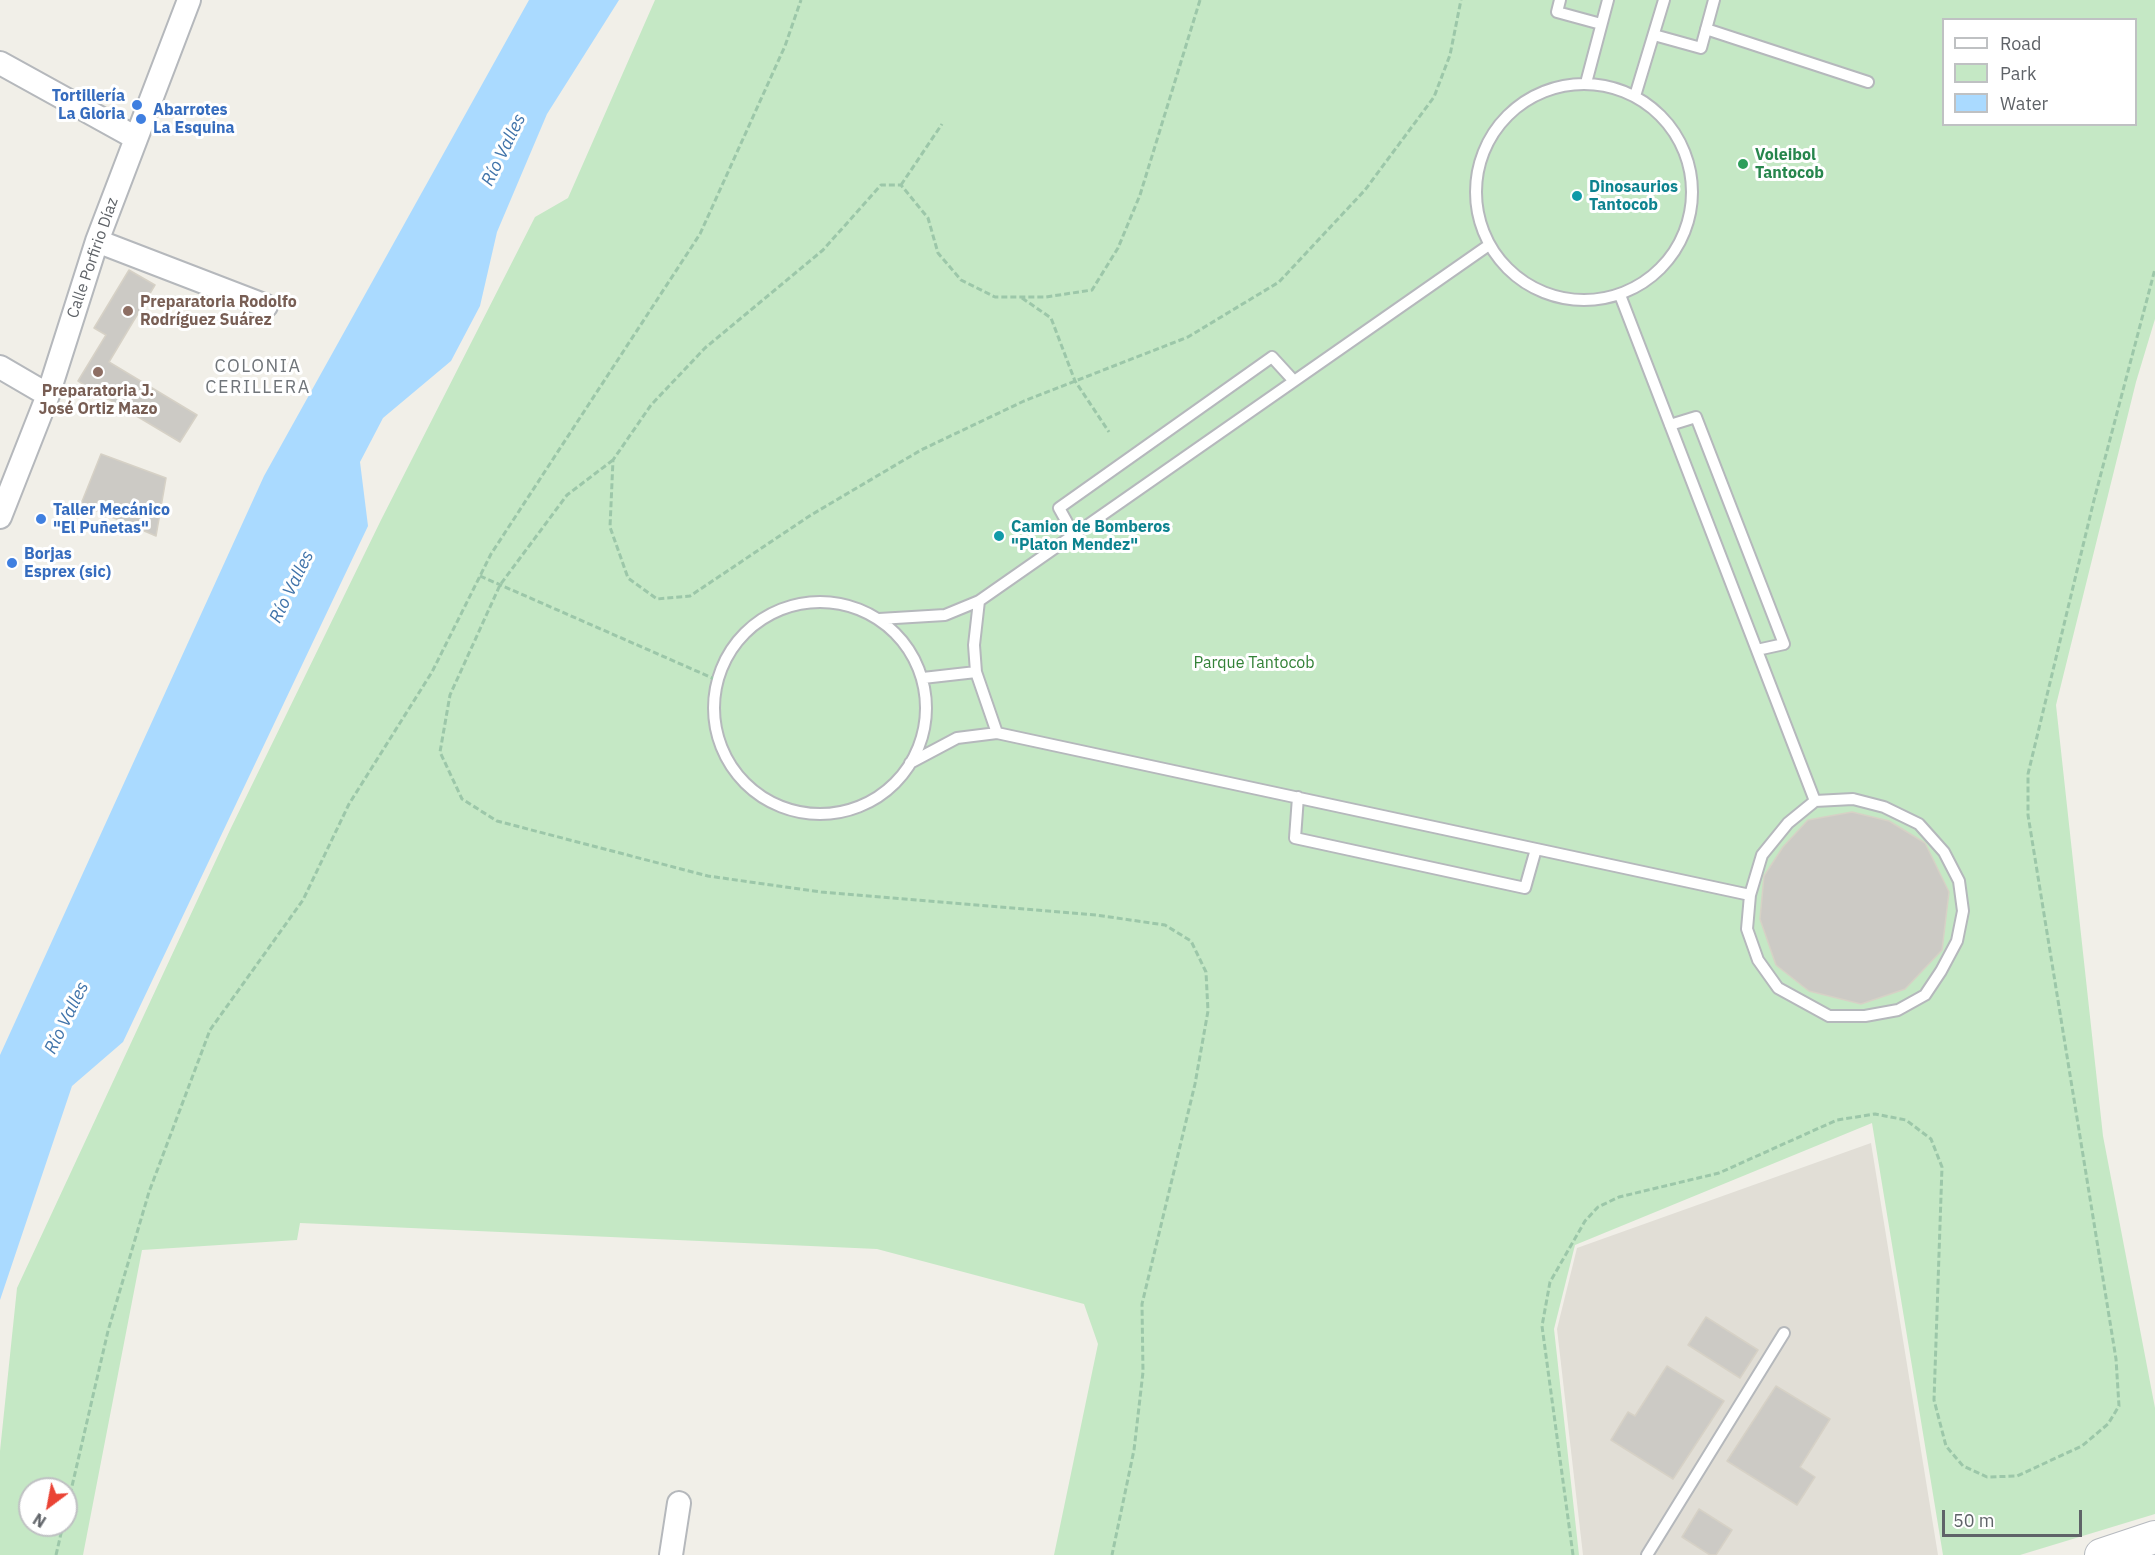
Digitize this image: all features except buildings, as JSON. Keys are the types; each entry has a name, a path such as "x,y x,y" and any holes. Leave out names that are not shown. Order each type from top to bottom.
{"street":[{"name":"Calle Porfirio Díaz","path":"0,517 48,395 97,241 189,0"},
{"path":"0,63 136,138"},
{"path":"97,241 266,306"},
{"path":"0,367 48,395"},
{"path":"671,1555 679,1503"},
{"path":"2101,1555 2155,1537"}],"lane":[{"path":"1560,0 1557,12 1601,24"},
{"path":"1586,83 1608,0"},
{"path":"1635,96 1664,0"},
{"path":"1654,35 1701,48 1714,0"},
{"path":"1706,29 1868,82"},
{"path":"1586,83 1611,87 1635,96 1664,118 1684,148 1693,183 1690,219 1676,252 1652,279 1620,295 1583,302 1545,294 1513,274 1489,245 1476,209 1477,171 1490,136 1515,107 1548,89 1586,83"},
{"path":"879,619 945,615 980,601 1489,245"},
{"path":"1620,295 1815,801"},
{"path":"1074,535 1059,508 1272,357 1294,381"},
{"path":"1670,425 1696,417 1785,644 1757,650"},
{"path":"815,601 848,605 879,619 906,645 922,678 927,714 918,750 910,763 898,781 869,803 833,814 796,812 762,797 737,775 720,746 713,713 717,680 730,649 753,624 782,608 815,601"},
{"path":"980,601 974,645 976,672 997,732"},
{"path":"922,678 976,672"},
{"path":"910,763 957,738 997,732 1750,895"},
{"path":"1298,797 1294,838 1525,888 1536,849"},
{"path":"1853,799 1884,807 1919,824 1944,852 1959,881 1963,911 1957,941 1941,971 1925,994 1898,1010 1865,1016 1829,1016 1778,987 1758,960 1748,929 1750,895 1762,855 1788,823 1815,801 1853,799"},
{"path":"1647,1555 1784,1333"}],"path":[{"path":"74,1477 108,1331 149,1192 210,1030 303,900 349,804 432,672 491,554 700,234 785,46 801,0"},
{"path":"901,185 928,218 938,253 962,280 994,297 1046,297 1092,290 1118,248 1140,195 1200,0"},
{"path":"613,460 610,527 628,578 657,599 690,596 811,516 921,450 1024,401 1188,337 1279,282 1365,190 1434,97 1450,55 1461,0"},
{"path":"901,185 942,123"},
{"path":"901,185 881,185 823,250 705,348 651,405 613,460 567,495 500,585 450,695 440,752 462,799 497,821 708,876 821,892 1096,915 1165,925 1191,941 1206,972 1208,1011 1195,1084 1142,1304 1143,1372 1138,1417 1112,1555"},
{"path":"1573,1555 1542,1326 1550,1282 1585,1221 1598,1207 1619,1197 1719,1173 1837,1120 1875,1114 1906,1120 1931,1139 1942,1167 1934,1400 1946,1446 1963,1466 1987,1477 2017,1476 2082,1446 2108,1424 2119,1406 2116,1359 2028,815 2028,774 2105,457 2155,269"},
{"path":"1021,297 1051,318 1075,381 1109,432"},
{"path":"480,576 717,680"},
{"path":"56,1555 60,1537"}],"shaded area":[{"path":"1871,1143 1938,1555 1583,1555 1557,1329 1577,1248"}],"green space":[{"name":"Parque Tantocob","path":"655,0 2155,0 2155,319 2136,382 2056,705 2103,1136 2155,1408 2155,1514 2020,1555 1943,1555 1872,1123 1575,1245 1554,1329 1579,1555 1054,1555 1098,1344 1084,1304 877,1249 300,1223 297,1240 142,1250 83,1555 0,1555 0,1451 17,1288 230,830 381,520 535,217 568,198"}],"water":[{"name":"Río Valles","path":"529,0 619,0 547,114 497,232 480,306 451,361 383,418 360,462 368,526 123,1042 72,1086 0,1300 0,1055 264,476"}],"place":[{"name":"Tortillería La Gloria","path":"137,105"},
{"name":"Abarrotes La Esquina","path":"141,119"},
{"name":"Voleibol Tantocob","path":"1743,164"},
{"name":"Dinosaurios Tantocob","path":"1577,196"},
{"name":"Preparatoria Rodolfo Rodríguez Suárez","path":"128,311"},
{"name":"Preparatoria J. José Ortiz Mazo","path":"98,372"},
{"name":"Taller Mecánico \"El Puñetas\"","path":"41,519"},
{"name":"Camion de Bomberos \"Platon Mendez\"","path":"999,536"},
{"name":"Borjas Esprex (sic)","path":"12,563"}],"district":[{"name":"COLONIA CERILLERA","path":"258,377"}]}
